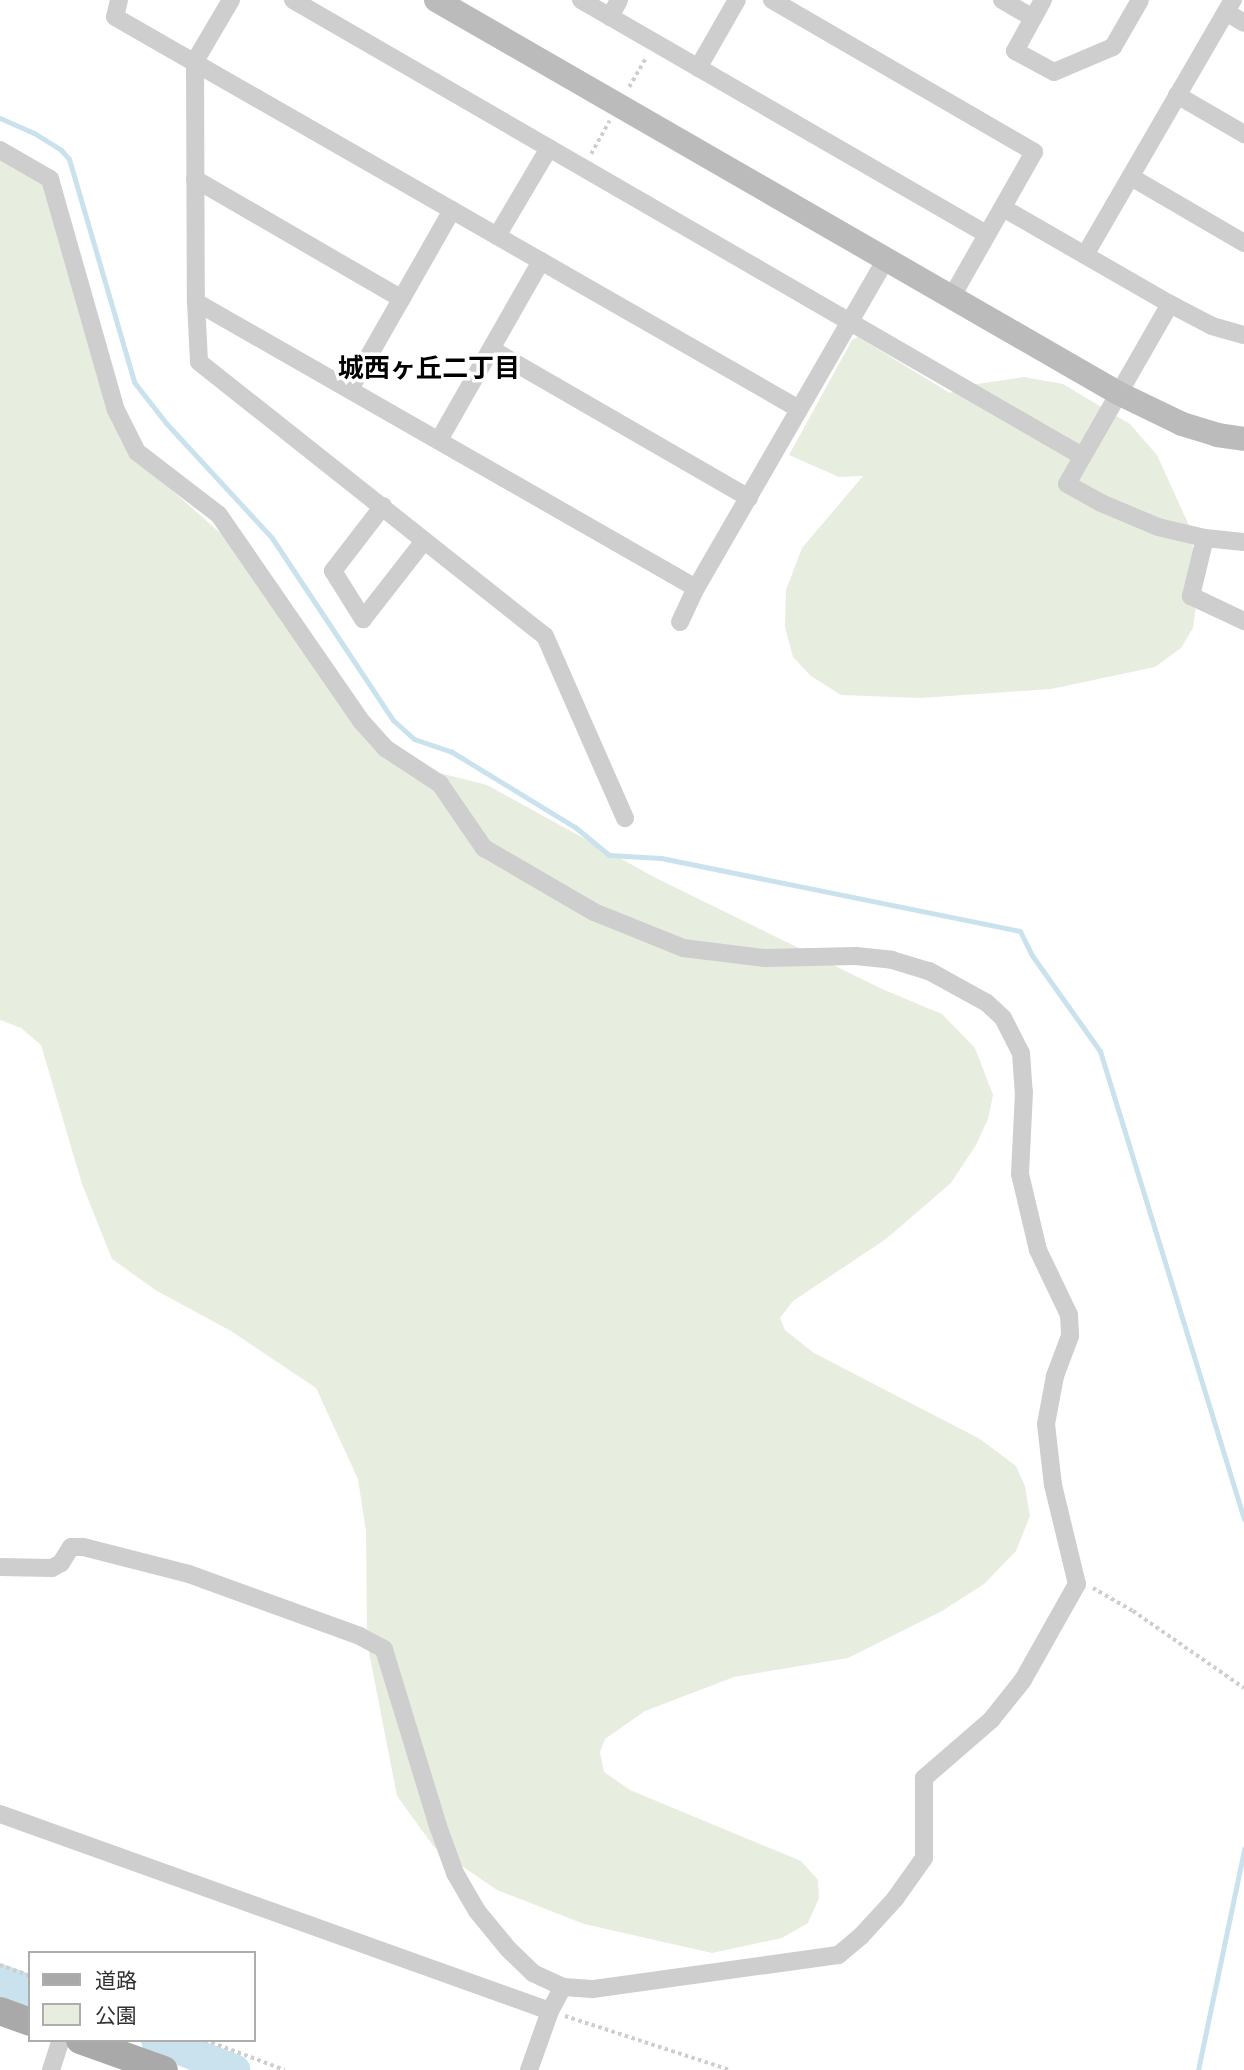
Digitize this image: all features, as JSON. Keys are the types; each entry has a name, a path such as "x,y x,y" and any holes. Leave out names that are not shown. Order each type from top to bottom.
{"main road":[{"path":"0,2011 28,2021"},
{"path":"84,2042 136,2065 164,2070"}],"street":[{"path":"119,0 115,17 799,409"},
{"path":"231,0 195,61 196,302 200,362 545,636 625,818"},
{"path":"293,0 1082,456"},
{"path":"436,0 1118,393 1182,424 1217,435 1244,439"},
{"path":"581,0 986,234"},
{"path":"610,17 619,0"},
{"path":"698,68 737,0"},
{"path":"772,0 1034,152 951,298"},
{"path":"1002,0 1033,18"},
{"path":"1043,0 1015,51 1054,72 1113,47 1140,0"},
{"path":"1085,255 1229,6 1244,23"},
{"path":"1177,95 1244,134"},
{"path":"497,236 549,148"},
{"path":"0,150 50,180 116,410 137,452 219,515 237,536 361,721 385,748 440,784 484,848 594,912 684,948 765,958 856,956 892,960 929,971 986,1003 1003,1018 1021,1053 1024,1092 1020,1174 1038,1251 1069,1315 1070,1336 1055,1376 1046,1424 1053,1485 1077,1584 1023,1680 992,1720 924,1778 924,1858 895,1899 861,1936 838,1955 592,1989 563,1987 533,1973 509,1950 477,1912 455,1873 384,1649 360,1636 189,1574 83,1547 71,1547 61,1563 52,1568 0,1567"},
{"path":"1130,177 1244,243"},
{"path":"195,179 402,299"},
{"path":"1003,208 1170,304 1212,326 1244,335"},
{"path":"350,389 452,210"},
{"path":"680,622 696,589 886,260"},
{"path":"439,440 541,261"},
{"path":"196,302 696,589"},
{"path":"1170,304 1067,484 1101,503 1158,527 1205,538 1244,542"},
{"path":"491,349 749,498"},
{"path":"383,506 333,571 363,619 424,541"},
{"path":"1205,538 1191,596 1244,621"},
{"path":"0,1814 550,2011"},
{"path":"529,2070 550,2011 563,1987"},
{"path":"51,2070 60,2042"}],"path":[{"path":"1077,1584 1097,1589 1133,1611 1244,1688"},
{"path":"0,1965 28,1975"},
{"path":"550,2011 730,2070"},
{"path":"210,2042 285,2070"}],"green space":[{"path":"0,154 47,185 88,322 148,469 244,554 359,727 408,765 487,785 656,878 882,989 942,1014 975,1048 993,1095 988,1119 976,1145 951,1183 886,1239 793,1301 780,1318 785,1330 814,1353 980,1439 1016,1466 1025,1486 1030,1516 1016,1551 984,1584 942,1611 848,1658 734,1677 645,1711 605,1739 600,1752 604,1772 630,1790 801,1861 818,1880 819,1898 808,1923 782,1938 712,1953 584,1924 497,1890 434,1847 397,1796 367,1642 366,1532 358,1479 316,1388 231,1331 157,1291 112,1259 82,1184 41,1045 21,1028 0,1020"},
{"path":"858,337 950,393 963,386 1024,377 1063,384 1130,424 1157,455 1192,532 1196,606 1193,628 1181,648 1155,667 1051,689 920,698 841,695 811,676 793,657 785,627 786,590 802,548 863,476 839,477 789,455 852,340"}],"waterway":[{"path":"0,118 34,133 61,150 69,159 134,382 166,423 272,538 393,720 414,739 452,752 575,827 609,855 661,858 1020,931 1031,954 1100,1051 1244,1519"},
{"path":"1198,2070 1244,1849"},
{"path":"0,1980 28,1990"},
{"path":"162,2042 234,2070"}],"district":[{"name":"城西ヶ丘二丁目","path":"429,369"}]}
